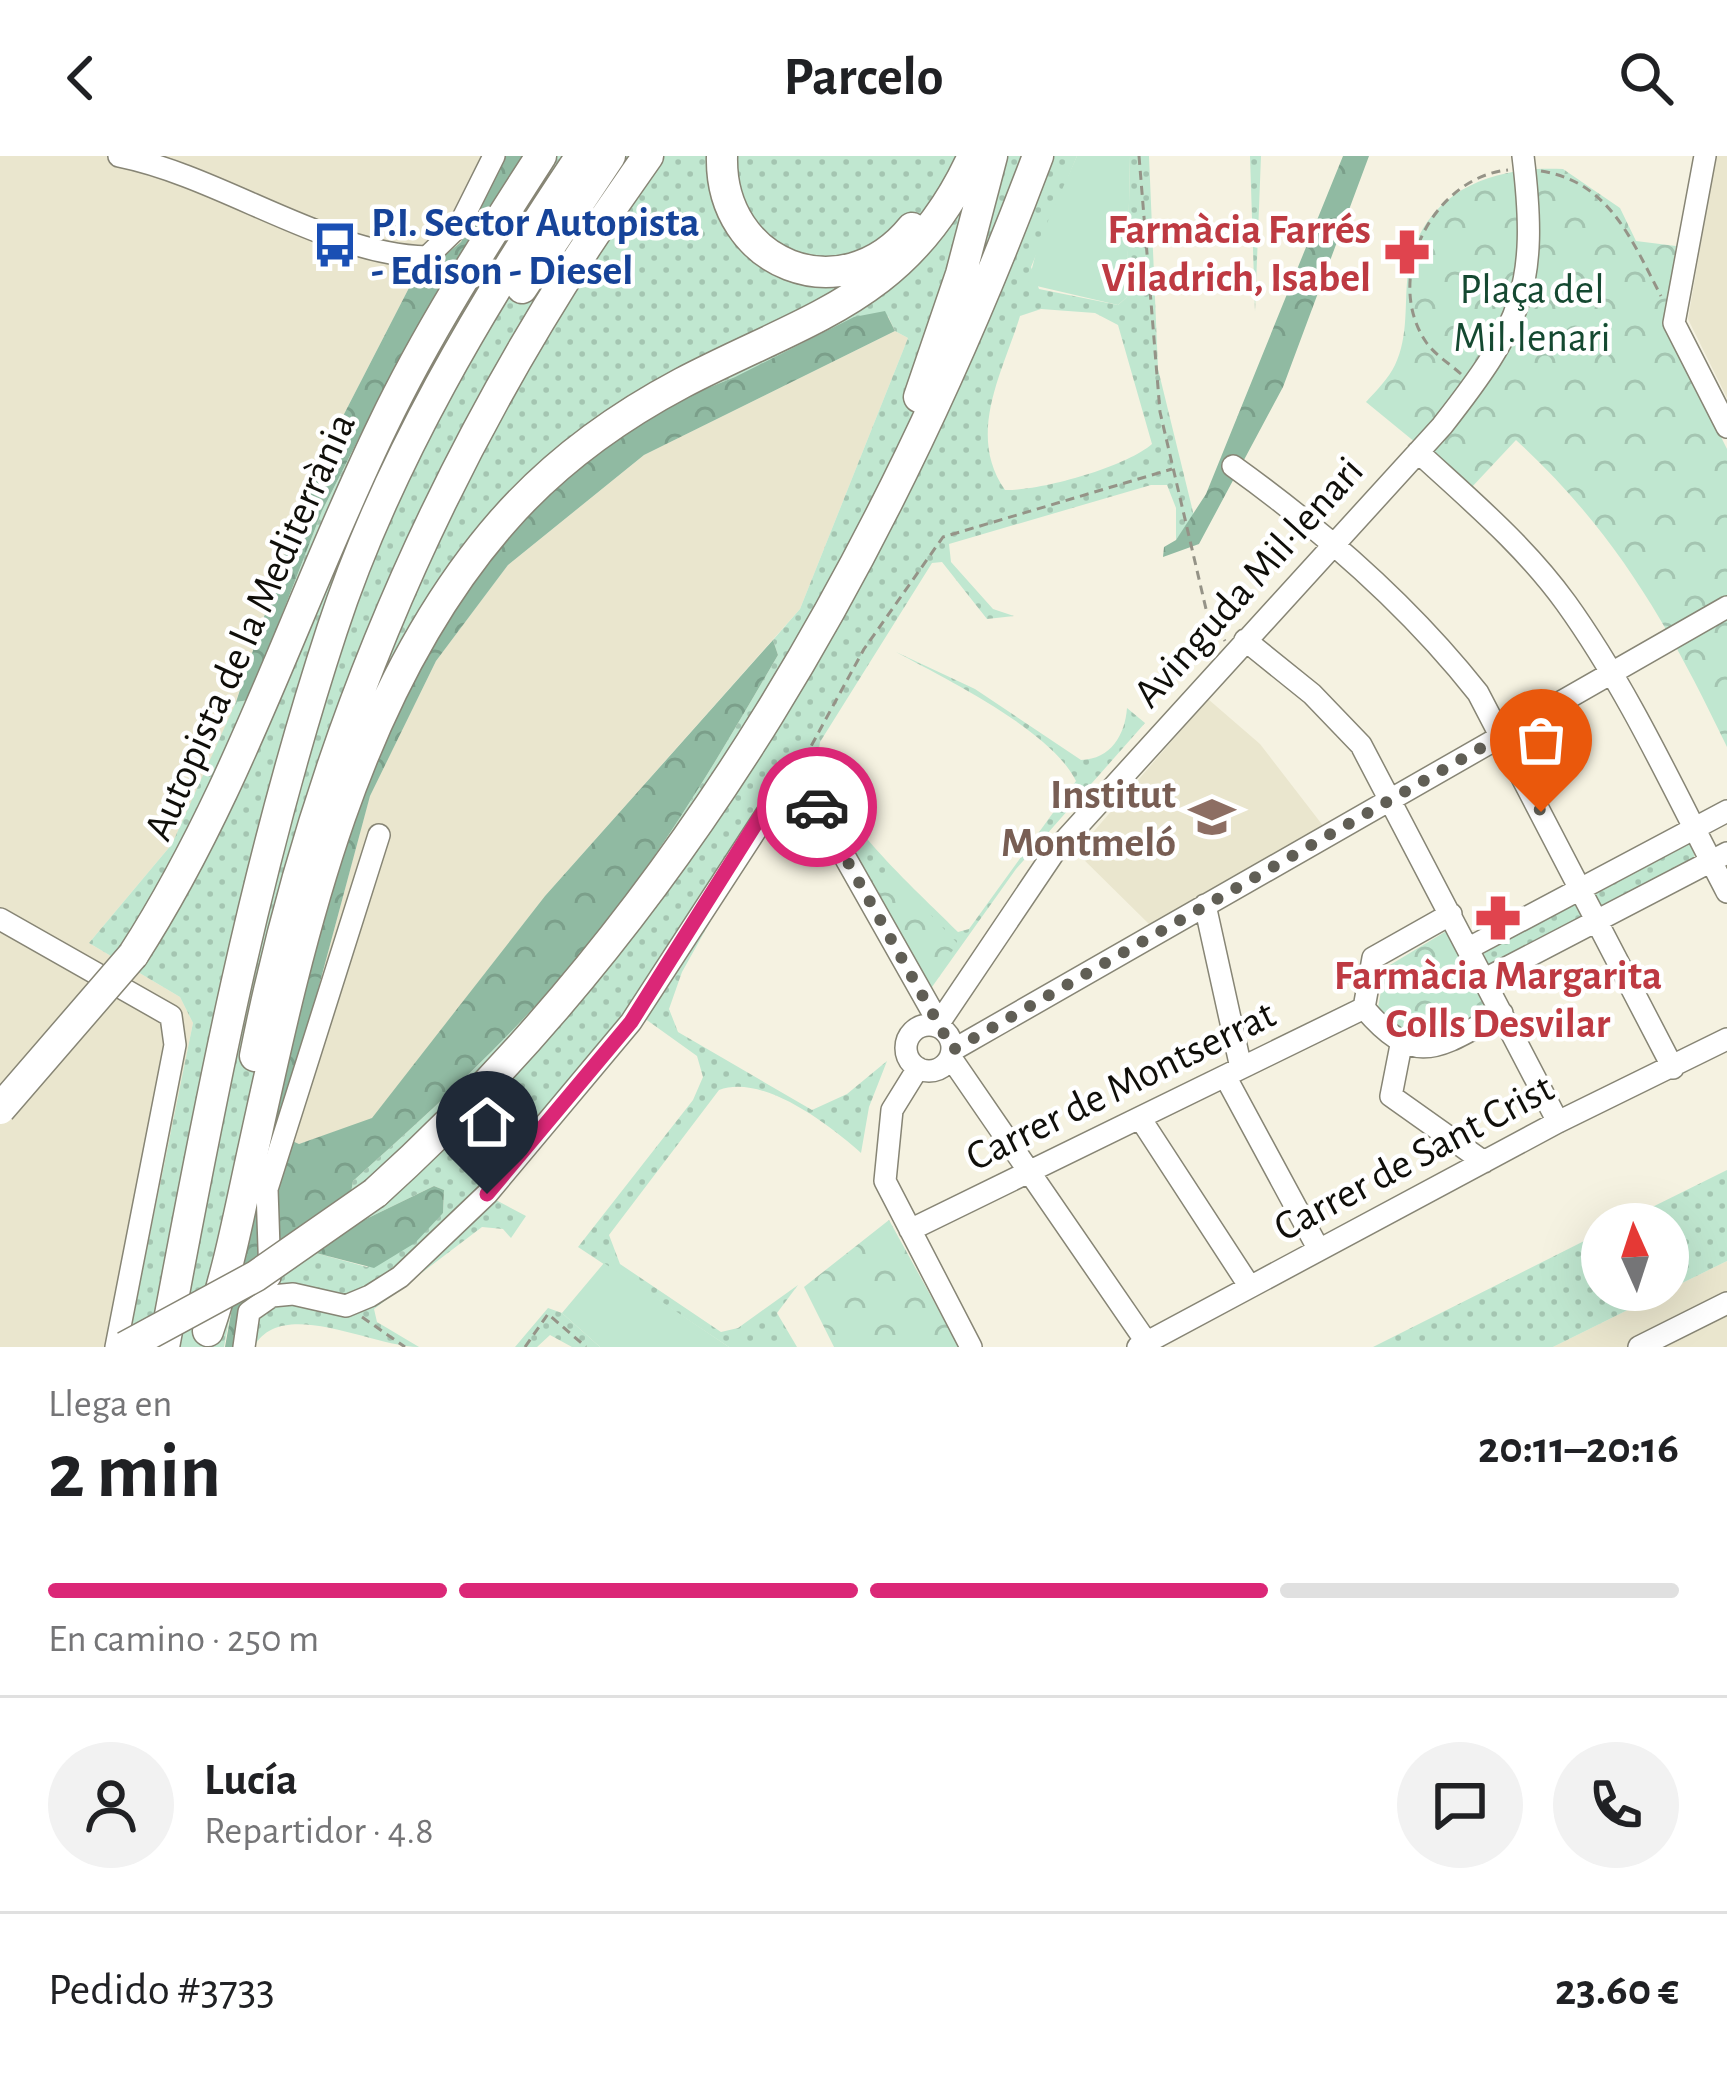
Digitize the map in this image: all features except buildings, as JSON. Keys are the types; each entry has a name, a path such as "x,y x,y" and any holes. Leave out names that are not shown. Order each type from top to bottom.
{"highway":[{"name":"Autopista de la Mediterrània","path":"0,1109 133,955 226,792 383,425 436,325 542,156"},
{"path":"164,1347 224,1033 332,628 402,462 486,307 581,156"},
{"path":"299,746 384,544 442,428 518,294 610,156"},
{"path":"207,1339 216,1262 268,995 305,851 366,668 419,542 487,408 558,288 648,156"},
{"path":"722,156 724,191 743,234 789,266 830,271 870,260 906,235 955,156"},
{"path":"207,1339 230,1268 282,1028 335,836 406,662 431,617 506,517 606,430 682,383 813,324 879,283 931,230 973,156"},
{"path":"707,814 843,566 902,441 961,274 992,156"},
{"path":"121,1342 256,1276 375,1193 548,1021 707,814 872,538 967,333 1038,156"}],"street":[{"path":"119,156 170,166 386,256 428,257 459,226 494,156"},
{"path":"1706,156 1674,323 1727,427"},
{"name":"Avinguda Mil·lenari","path":"937,1023 1055,850 1418,452 1494,360 1516,317 1527,277 1531,230 1524,162"},
{"path":"1418,452 1518,544 1564,601 1612,673 1694,828 1719,857 1727,892"},
{"path":"1233,466 1332,545 1442,647 1502,736 1673,1068"},
{"path":"917,1068 939,1069 952,1054 1205,905 1727,607"},
{"path":"1238,647 1312,694 1361,745 1558,1122"},
{"path":"244,1347 249,1312 272,1296 293,1294 346,1306 400,1277 487,1194 631,1022 765,809 791,791 811,797 937,1023 949,1034 952,1054 1143,1345"},
{"path":"1469,948 1727,811"},
{"path":"272,1296 267,1189 379,835"},
{"path":"1485,979 1719,857"},
{"path":"1205,905 1233,1072 1319,1250"},
{"path":"1451,914 1373,958 1364,1008 1401,1045 1439,1047 1502,1013"},
{"path":"0,920 171,1016 175,1045 121,1342"},
{"name":"Carrer de Montserrat","path":"910,1230 1364,1008"},
{"path":"917,1068 906,1052 909,1036 921,1025 937,1023"},
{"name":"Carrer de Sant Crist","path":"1143,1345 1558,1122 1727,1039"},
{"path":"1401,1045 1391,1096 1484,1162"},
{"path":"917,1068 892,1110 884,1150 885,1181 971,1347"},
{"path":"1140,1118 1250,1287"},
{"path":"1639,1347 1727,1303"}],"path":[{"path":"1139,156 1149,319 1172,469 1206,609 1238,647"},
{"path":"1462,376 1427,344 1417,322 1412,292 1417,251 1435,208 1461,185 1490,171 1524,162 1596,192 1623,223 1660,295"},
{"path":"791,791 864,649 943,537 1172,469"},
{"path":"346,1306 405,1347"},
{"path":"525,1347 548,1314 586,1347"}],"shaded area":[{"path":"0,156 504,156 461,242 412,282 307,486 225,734 172,844 89,943 180,997 193,1023 127,1347 0,1347"},
{"path":"1716,156 1727,156 1727,398 1688,319"},
{"path":"895,331 908,338 800,609 545,896 372,1119 299,1144 279,1136 370,795 436,661 508,565 644,455"},
{"name":"Institut Montmeló","path":"1208,699 1260,744 1324,827 1151,926 1076,852"},
{"path":"1727,1261 1727,1347 1553,1347 1626,1311 1689,1311 1689,1280"}],"green space":[{"path":"504,156 522,156 402,353 322,511 249,700 236,702 307,486 412,282 461,242"},
{"path":"522,156 1077,156 1031,267 1039,289 1118,305 1127,297 1130,156 1149,156 1158,369 1194,516 1176,540 1176,508 1167,485 1151,485 949,544 951,562 993,609 1014,616 987,619 942,562 932,563 820,742 821,764 832,790 871,843 958,932 969,929 1076,781 1063,762 1021,725 896,652 975,689 1081,760 1101,755 1114,744 1127,708 1145,723 1016,869 917,1008 916,997 812,816 774,814 682,972 669,1009 678,1032 812,1110 847,1094 887,1061 869,1107 861,1153 814,1116 775,1095 736,1087 719,1090 609,1235 620,1264 721,1332 738,1328 798,1285 777,1313 797,1347 729,1347 578,1247 693,1100 703,1077 697,1056 644,1018 494,1199 526,1216 511,1238 503,1229 482,1227 374,1309 377,1322 419,1347 329,1328 285,1325 267,1332 254,1347 236,1347 258,1247 312,1252 367,1267 443,1213 444,1190 434,1186 364,1220 351,1193 353,1181 556,984 637,880 700,786 778,655 773,640 800,609 908,338 895,331 888,316 648,412 495,545 369,765 243,1246 224,1347 127,1347 193,1023 180,997 89,943 172,844 236,702 249,700 322,511 402,353","holes":["1041,309 1095,313 1118,325 1152,444 1082,476 1005,490 988,447 988,425 1020,316"]},
{"path":"1077,156 1130,156 1127,297 1118,305 1028,284 1039,241"},
{"path":"1250,156 1261,156 1255,312"},
{"path":"1343,156 1369,156 1283,387 1199,544 1163,557 1164,547 1176,540 1206,494"},
{"name":"Plaça del Mil·lenari","path":"1563,169 1620,208 1636,241 1676,246 1666,327 1727,449 1727,747 1684,661 1637,583 1583,510 1516,440 1471,488 1366,402 1389,375 1399,354 1408,272 1427,222 1463,189 1485,179 1510,172"},
{"path":"885,311 895,331 644,455 508,565 436,661 370,796 279,1135 299,1144 372,1118 545,896 773,640 778,655 680,818 586,948 491,1052 353,1181 351,1193 364,1220 434,1186 444,1190 443,1213 415,1243 374,1268 312,1252 259,1248 236,1347 225,1347 243,1246 331,878 417,661 495,545 564,475 648,412 735,377 854,317"},
{"path":"1686,843 1692,845 1695,859 1604,909 1596,903 1595,892"},
{"path":"889,870 958,944 927,982 873,879"},
{"path":"1578,902 1586,918 1493,967 1487,965 1483,950"},
{"path":"1448,930 1487,1011 1431,1038 1401,1035 1378,1008 1385,968"},
{"path":"1727,1170 1727,1261 1689,1280 1689,1203 1660,1203"},
{"path":"889,1220 959,1347 834,1347 804,1287"},
{"path":"1581,1243 1581,1311 1626,1311 1553,1347 1373,1347"},
{"path":"604,1263 729,1347 600,1347 562,1313"},
{"path":"548,1308 562,1313 600,1347 572,1347 550,1335 537,1347 515,1347"}],"way so far":[{"path":"817,807 938,1026 949,1034 953,1050 1502,736 1541,812"}],"place":[{"name":"P.I. Sector Autopista - Edison - Diesel","path":"335,245"},
{"name":"Farmàcia Farrés Viladrich, Isabel","path":"1407,252"},
{"name":"Institut Montmeló","path":"1212,817"},
{"name":"Farmàcia Margarita Colls Desvilar","path":"1498,918"}],"route":[{"path":"487,1194 631,1022 765,809 791,791 811,797 817,807"}]}
